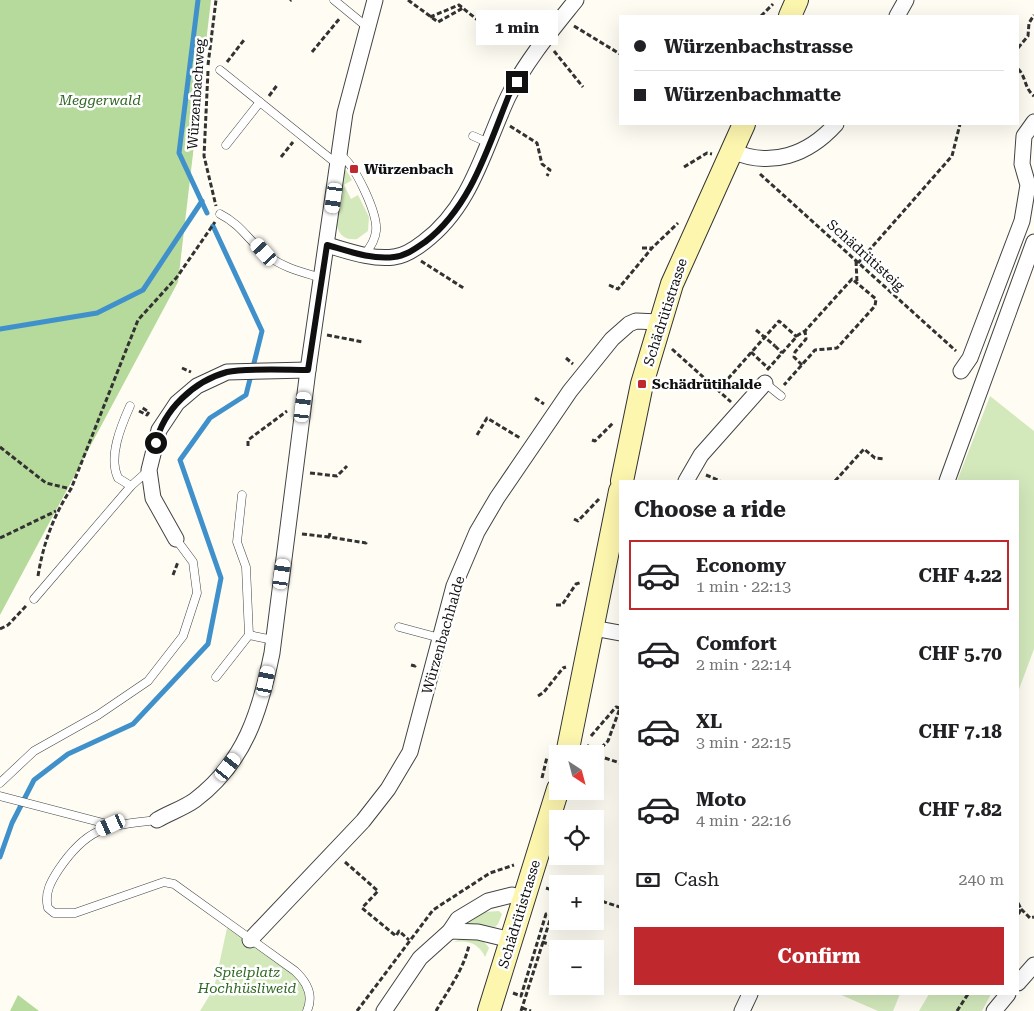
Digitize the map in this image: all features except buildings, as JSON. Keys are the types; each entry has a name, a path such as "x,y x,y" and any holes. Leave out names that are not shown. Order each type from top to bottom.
{"main road":[{"path":"790,15 797,0"},
{"name":"Schädrütistrasse","path":"622,480 642,384 659,322 722,152 743,125"},
{"path":"574,745 593,628 610,494"},
{"name":"Schädrütistrasse","path":"489,1011 555,800"}],"street":[{"path":"157,820 193,801 218,779 237,754 251,729 263,695 273,640 308,370 340,160 345,113 375,0"},
{"path":"327,245 378,258 401,256 435,234 451,218 465,198 509,95 542,44 576,0"},
{"path":"898,15 906,0"},
{"path":"962,371 970,358 1022,221 1028,185 1022,164 1024,136 1034,122"},
{"path":"722,152 752,158 779,158 801,151 819,140 835,125"},
{"path":"947,480 1034,242"},
{"name":"Würzenbachhalde","path":"250,940 363,821 388,789 410,752 454,586 477,532 497,498 552,416 604,348 620,331 636,320 659,322"},
{"path":"176,539 153,498 149,470 159,430 177,403 197,386 227,372 308,370"},
{"path":"687,480 701,455 740,410 773,385"},
{"path":"593,628 619,633"},
{"path":"384,1011 420,958 450,931 458,920 488,901 512,895 524,898"},
{"path":"450,931 478,932 511,940"},
{"path":"1019,982 1034,965"},
{"path":"742,1011 750,995"},
{"path":"994,1011 1007,995"}],"lane":[{"path":"334,0 367,27"},
{"path":"220,70 260,102 340,160 348,161 375,216 374,237 364,255"},
{"path":"226,146 260,102"},
{"path":"473,136 489,143"},
{"path":"220,214 236,222 264,252 288,269 322,278"},
{"path":"130,406 118,439 114,467 118,478 131,486"},
{"path":"34,599 131,486 149,470"},
{"path":"216,677 249,635 246,567 237,542 242,495"},
{"path":"0,783 34,751 98,715 148,681 183,636 197,593 193,562 176,539"},
{"path":"399,627 440,638"},
{"path":"249,635 273,640"},
{"path":"2,796 111,825"},
{"path":"157,820 111,825 82,840 56,874 47,893 46,901 48,908 54,913 75,913 164,882 178,887 304,979 310,991 310,1004 307,1011"}],"path":[{"name":"Würzenbachweg","path":"216,0 208,68 204,156 211,188 220,214"},
{"path":"408,0 438,22 463,8"},
{"path":"762,15 777,0"},
{"path":"430,17 459,5 485,26 488,23 542,44 560,56 583,87"},
{"path":"312,52 343,14"},
{"path":"1019,47 1028,36 1029,23 1034,15"},
{"path":"562,17 619,53"},
{"path":"220,70 244,40"},
{"path":"1019,70 1022,72 1026,88 1034,96"},
{"path":"506,123 537,143 542,164 550,170 547,176"},
{"path":"857,282 857,262 952,156 960,125"},
{"path":"281,158 296,138"},
{"path":"684,167 707,153 722,152"},
{"name":"Schädrütisteig","path":"760,174 958,352"},
{"path":"0,629 8,624 34,599 42,554 56,511 71,489 138,320 177,277 220,214"},
{"path":"609,285 618,289 652,248 677,223 684,220"},
{"path":"642,248 652,248"},
{"path":"417,258 465,290"},
{"path":"854,279 876,299 875,306 837,348 815,350 802,365 773,385 782,353 797,337 805,332 849,281 854,279"},
{"path":"718,390 779,321 797,337"},
{"path":"756,330 782,353"},
{"path":"802,365 794,357 795,352 806,339 805,332"},
{"path":"342,338 363,342"},
{"path":"669,346 740,410"},
{"path":"751,352 773,385"},
{"path":"536,398 547,406"},
{"path":"248,446 248,440 293,407 303,407"},
{"path":"477,435 487,418 523,440"},
{"path":"592,440 595,441 616,420"},
{"path":"0,447 46,483 71,489"},
{"path":"836,480 864,450 875,458 885,459"},
{"path":"325,474 337,476 347,466"},
{"path":"711,477 718,480"},
{"path":"574,519 578,522 610,494"},
{"path":"0,538 56,511"},
{"path":"288,532 330,535 366,543 367,540"},
{"path":"556,605 562,605 576,584 585,581"},
{"path":"538,696 544,692 563,668 569,667"},
{"path":"580,745 585,743 616,707 619,708"},
{"path":"603,745 608,741 619,711"},
{"path":"604,756 619,763"},
{"path":"334,851 378,891 362,908 396,936 399,931 409,940"},
{"path":"604,902 619,907"},
{"path":"1019,905 1021,910 1030,918 1034,917"},
{"path":"506,991 521,996 546,914 549,915"},
{"path":"531,1011 521,1010 549,921"},
{"path":"542,942 549,944"},
{"path":"436,1011 459,970 469,944"},
{"path":"958,1011 967,995"}],"green space":[{"name":"Meggerwald","path":"0,0 211,0 178,282 0,615"},
{"path":"346,170 352,180 344,185 351,199 358,195 369,217 368,231 357,239 347,238 340,233 337,225 337,202 343,171"},
{"path":"990,396 1034,431 1034,649 1019,689 1019,480 957,480"},
{"path":"499,911 502,914 495,927 465,923 484,912"},
{"name":"Spielplatz Hochhüsliweid","path":"227,928 271,957 301,983 306,999 303,1011 200,1011 214,988"},
{"path":"461,939 477,939 486,944 489,948 485,957 476,945 467,942 451,943"},
{"path":"18,995 39,1011 10,1011"},
{"path":"841,995 900,995 893,1011 878,1011"},
{"path":"928,995 990,995 982,1011 919,1011"}],"waterway":[{"path":"198,0 179,153 207,213"},
{"path":"0,329 97,313 143,290 202,201"},
{"path":"0,857 12,823 34,780 68,754 133,724 208,644 221,578 180,460 210,418 246,395 262,331 213,226"}],"place":[{"name":"Würzenbach","path":"354,169"},
{"name":"Schädrütihalde","path":"642,384"}],"route":[{"path":"156,443 159,430 177,403 197,386 227,372 308,370 327,245 378,258 394,257 401,256 416,248 435,234 451,218 465,198 509,95 517,82"}]}
